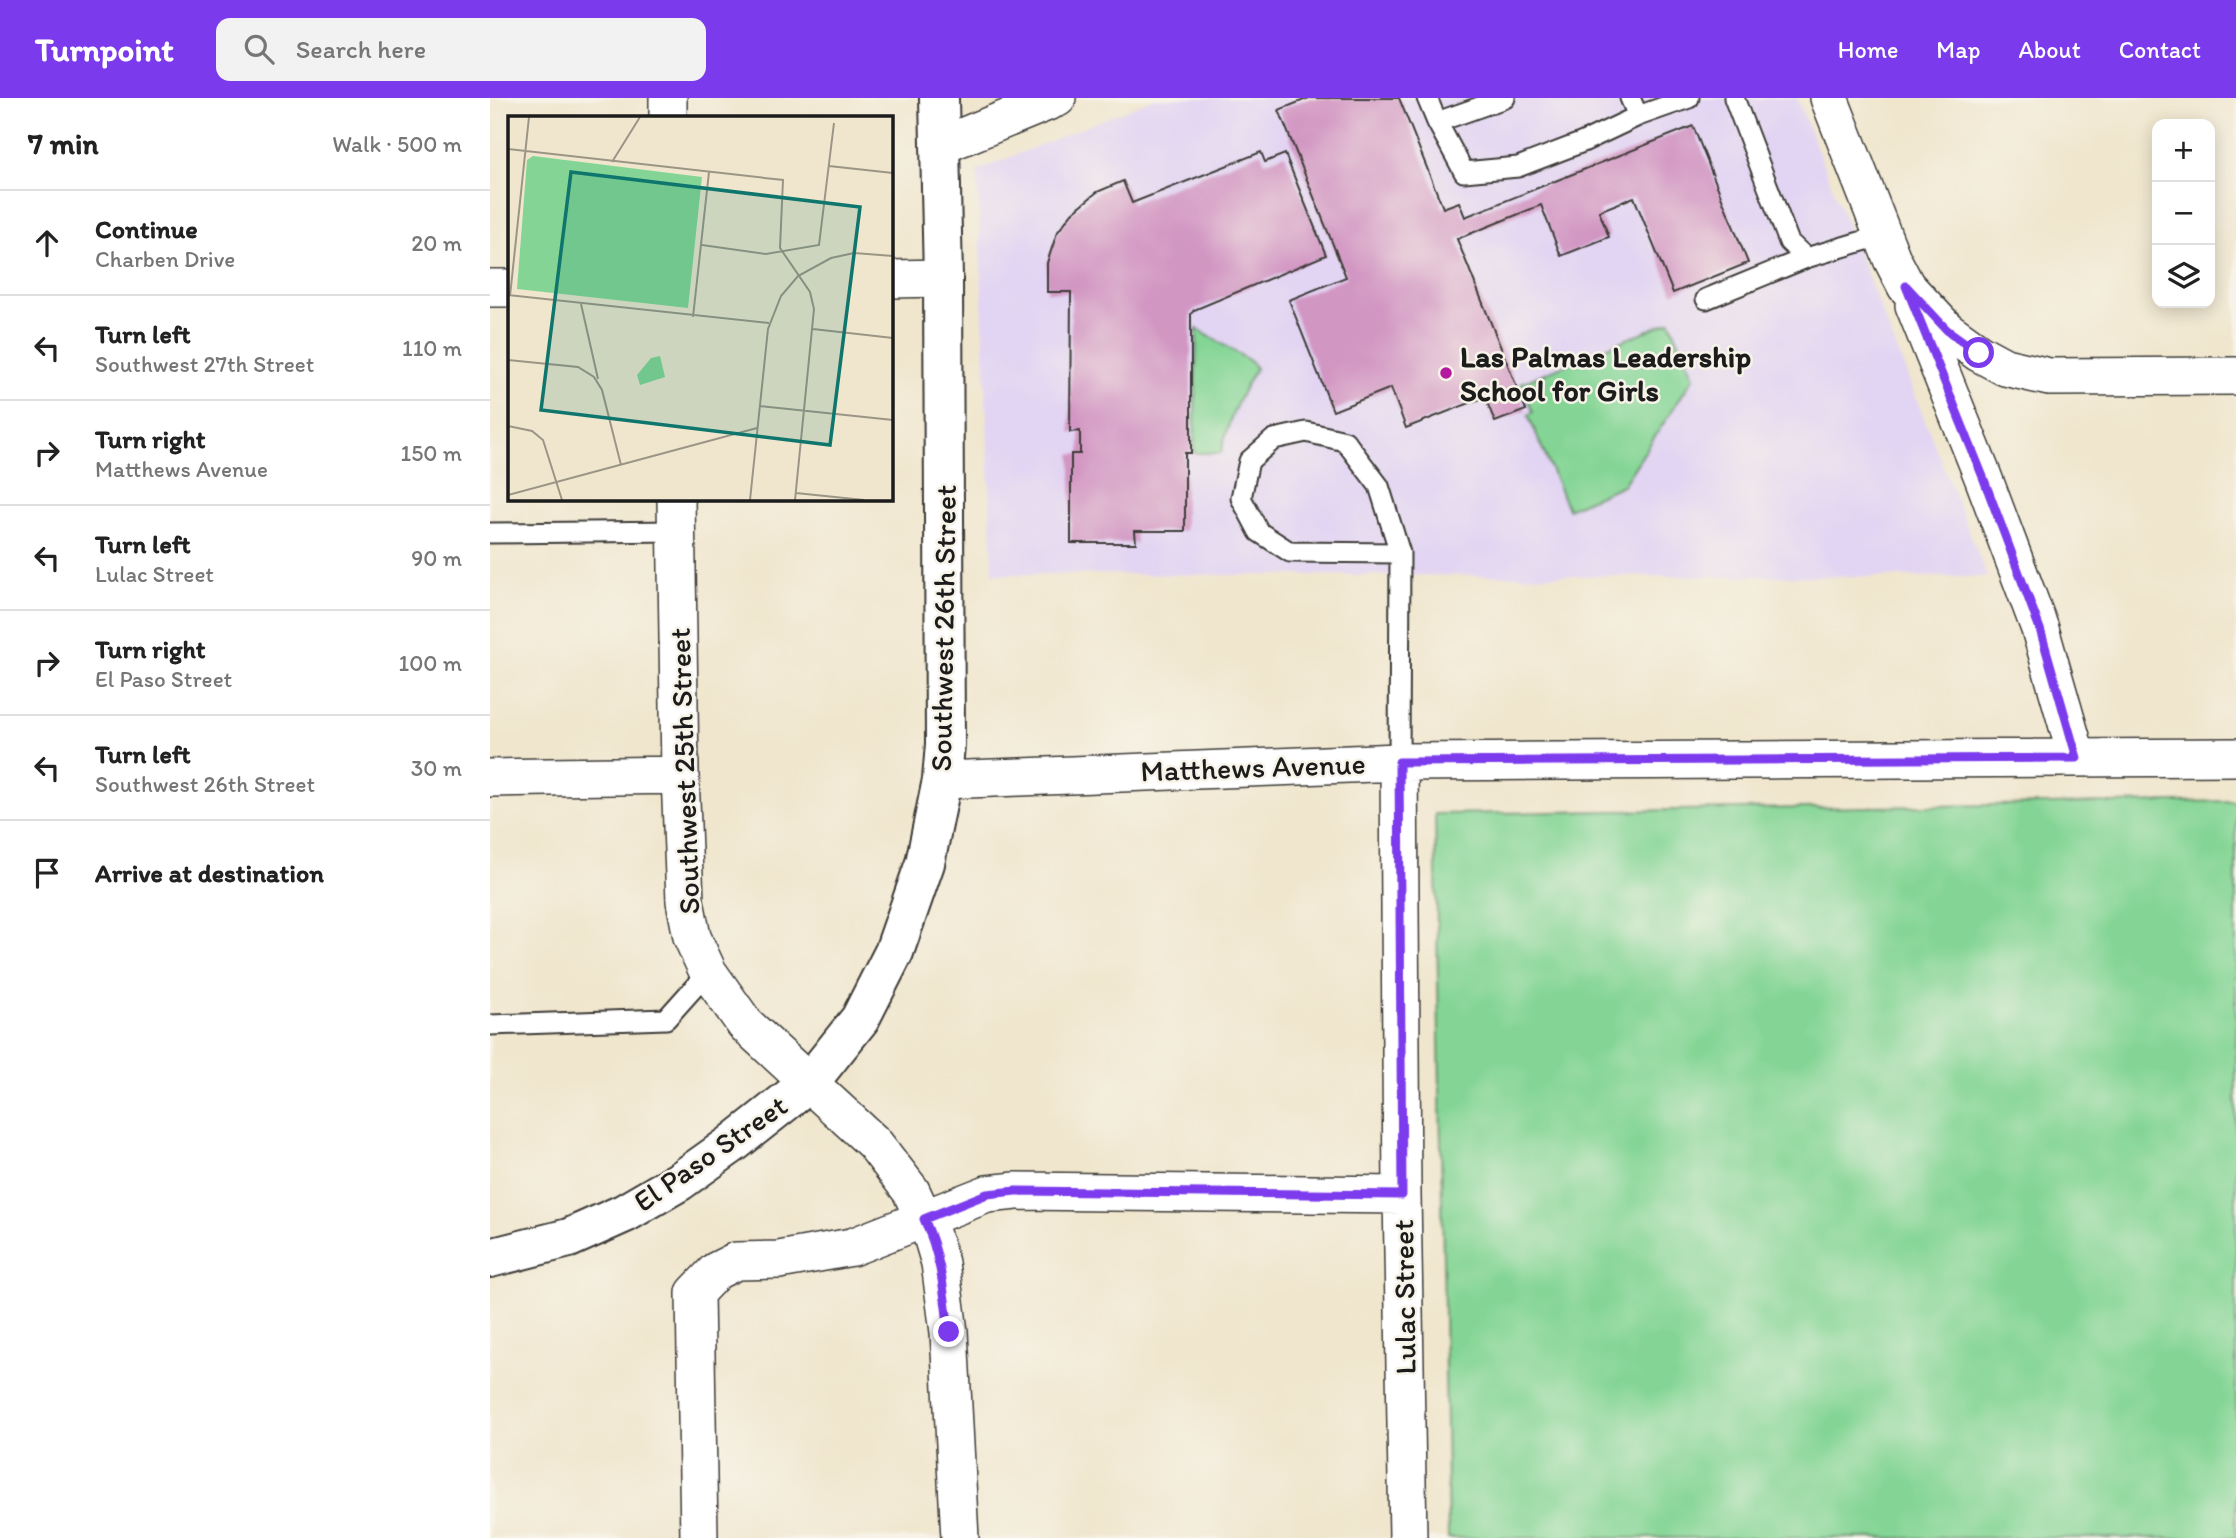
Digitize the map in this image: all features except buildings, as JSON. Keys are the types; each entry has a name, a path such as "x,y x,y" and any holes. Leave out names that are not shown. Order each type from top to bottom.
{"main road":[{"name":"Southwest 26th Street","path":"808,1083 860,1019 894,952 925,863 942,780 946,695 939,98"},
{"name":"El Paso Street","path":"490,1258 569,1237 625,1213 680,1181 732,1144 808,1083"}],"street":[{"path":"668,98 668,116"},
{"path":"940,146 1057,98"},
{"path":"1829,98 1983,477 2040,629 2077,758"},
{"path":"892,279 943,278"},
{"path":"1906,286 1947,330 1979,353 2005,367 2049,377 2236,376"},
{"path":"490,288 508,288"},
{"name":"Southwest 25th Street","path":"676,515 680,775 685,901 692,937 708,972 745,1024 808,1083"},
{"name":"Matthews Avenue","path":"942,780 1399,762 2236,757"},
{"name":"Lulac Street","path":"1399,762 1408,1538"},
{"path":"490,778 680,775"},
{"path":"808,1083 874,1143 911,1191 932,1236 940,1263 949,1332 960,1538"},
{"path":"699,1538 695,1293 716,1271 736,1261 779,1260 852,1247 987,1194 1016,1191 1402,1195"}],"lane":[{"path":"1427,98 1464,172 1518,167 1583,142 1638,116 1689,98"},
{"path":"1437,122 1505,98"},
{"path":"1630,98 1638,116"},
{"path":"1734,98 1789,242 1806,258"},
{"path":"1706,299 1806,258 1883,235"},
{"path":"1399,762 1400,553 1379,485 1345,441 1306,432 1274,439 1249,461 1241,498 1259,532 1290,552 1400,553"},
{"path":"490,533 676,515"},
{"path":"490,1025 666,1019 708,972"}],"shaded area":[{"name":"Las Palmas Leadership School for Girls","path":"1155,98 1797,98 1987,577 993,574 977,171"}],"green space":[{"path":"1670,321 1694,377 1623,485 1568,509 1528,415 1533,412 1521,383"},
{"path":"1197,329 1250,361 1256,368 1235,409 1221,453 1194,453"},
{"path":"2236,801 2236,1538 1448,1538 1435,814"}],"place":[{"name":"Las Palmas Leadership School for Girls","path":"1446,373"}],"route":[{"path":"949,1332 940,1263 924,1219 987,1194 1016,1191 1402,1195 1399,762 2077,758 2040,629 1983,477 1906,286 1947,330 1979,353"}]}
